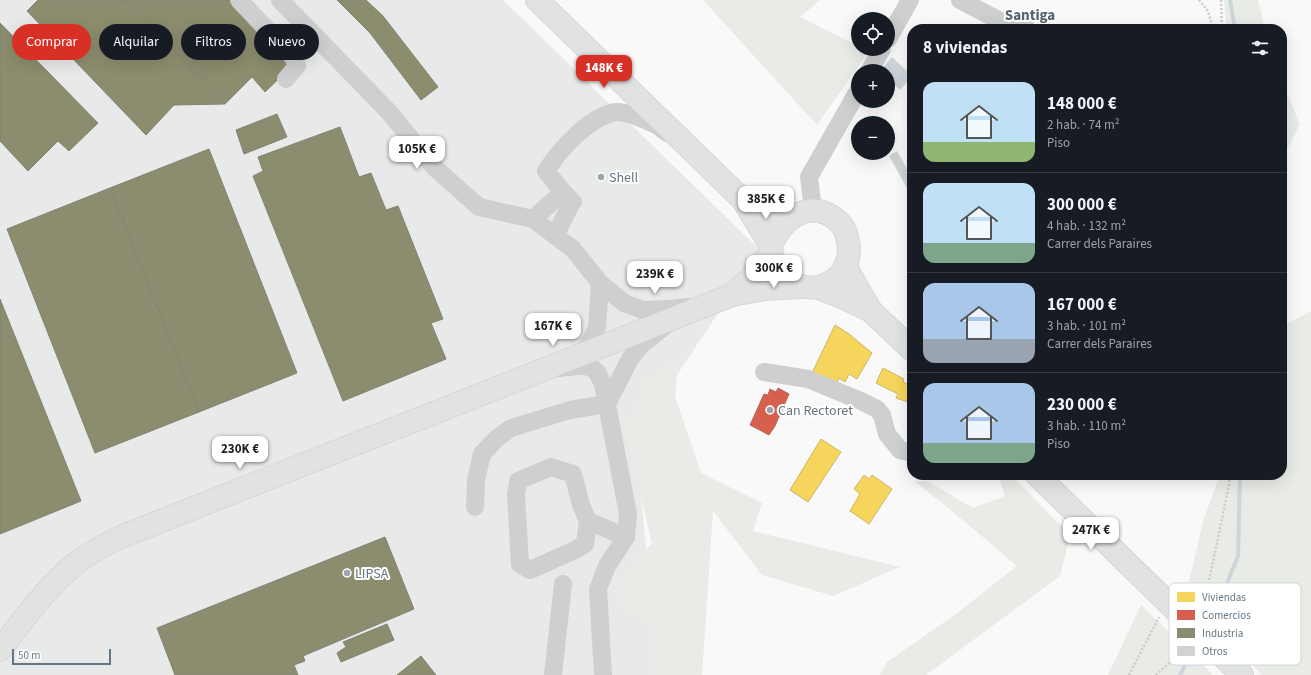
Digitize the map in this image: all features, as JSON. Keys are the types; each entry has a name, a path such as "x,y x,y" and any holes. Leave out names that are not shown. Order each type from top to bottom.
{"main road":[{"path":"537,0 743,200 771,248 777,267 783,275 792,282 842,297 871,311"},
{"path":"0,650 52,586 76,563 99,548 122,536 732,294 764,289 810,287 829,283 836,278 846,264 850,250 847,234 840,224 828,214 775,213 743,200"},
{"path":"732,294 748,282 759,271 771,248 776,234 803,213"},
{"path":"846,264 849,273 871,311 907,345"},
{"path":"1042,480 1168,603"},
{"path":"1232,665 1242,675"}],"street":[{"path":"239,0 293,56 297,66 286,79"},
{"path":"280,0 389,112 434,167 479,207 533,219 573,249 600,283 624,303 643,310 670,309 710,303"},
{"path":"895,27 910,0"},
{"path":"960,0 1000,21 1010,24"},
{"path":"803,213 808,177 851,103"},
{"path":"570,199 546,170 555,156 589,124 606,115 618,112 655,124 694,153"},
{"path":"533,219 570,199"},
{"path":"555,236 570,199"},
{"path":"582,354 597,327 600,283"},
{"path":"607,404 630,359 641,345 655,333 688,311"},
{"path":"537,372 583,366 590,367 596,372 603,384 628,514 626,536 607,566 598,589 603,675"},
{"path":"764,372 808,379 867,404 882,415 887,434 900,450 907,452"},
{"path":"475,507 476,480 482,454 496,439 511,428 563,412 607,404"},
{"path":"588,521 585,544 530,570 520,564 516,495 518,481 551,467 573,474 581,505 588,521 626,536"},
{"path":"553,675 563,584"}],"path":[{"path":"1199,0 1208,11 1212,24"},
{"path":"1221,0 1222,24"},
{"path":"1208,583 1229,480"},
{"path":"1129,675 1159,616 1168,603"},
{"path":"1156,675 1169,663"}],"shaded area":[{"path":"0,0 503,0 760,250 635,438 659,675 0,675"},
{"path":"703,0 820,0 800,17 851,42 851,56 865,56 860,64 851,64 851,77 817,125"},
{"path":"1224,0 1258,0 1264,24 1226,24"},
{"path":"892,57 907,71 907,82 900,90 895,85 895,64 886,64"},
{"path":"1287,94 1300,124 1287,149"},
{"path":"1311,311 1311,675 1262,675 1252,665 1301,665 1301,583 1189,583 1204,518 1218,480 1287,480 1287,323"},
{"path":"679,356 675,396 701,473 762,503 753,531 900,567 833,596 762,575 713,511 702,675 650,675 649,627 617,601 619,582 638,556 652,544 626,431 644,380"},
{"path":"1000,480 1016,480 1070,535 1060,576 926,675 880,675 887,662 956,614 1017,566 914,481 927,481 973,508 1005,496"},
{"path":"1141,605 1169,632 1169,665 1203,665 1213,675 1108,675"}],"building: Viviendas":[{"path":"835,325 849,334 872,353 857,379 849,374 845,382 839,378 836,385 812,373"},
{"path":"883,368 904,379 903,382 907,384 907,402 896,398 898,394 876,383"},
{"path":"821,439 841,452 808,502 790,490"},
{"path":"864,475 869,479 872,475 892,489 869,524 850,511 860,494 854,489"}],"building: Comercios":[{"name":"Can Rectoret","path":"778,388 789,394 775,426 769,435 750,425 764,394 768,395 770,389 776,392"}],"building: Industria":[{"path":"38,0 126,0 149,24 99,24 99,60 173,60 173,49 181,58 181,60 183,60 225,104 174,105 146,135 74,60 91,60 91,24 39,24 27,11"},
{"path":"126,0 233,0 256,24 254,24 254,60 290,60 294,64 265,92 252,77 225,104 183,60 246,60 246,24 181,24 181,58 173,49 173,24 149,24"},
{"path":"337,0 366,0 383,16 438,87 421,100 370,33"},
{"path":"0,23 12,35 12,60 36,60 98,123 69,151 58,141 28,171 0,141"},
{"path":"277,114 287,137 244,154 236,130"},
{"path":"340,127 359,177 371,173 386,210 398,206 443,319 431,323 446,359 343,401 253,176 263,171 258,157"},
{"path":"209,149 297,373 199,412 110,188"},
{"path":"110,188 199,412 95,453 7,229"},
{"path":"0,299 81,501 0,534"},
{"name":"LIPSA","path":"385,537 414,609 303,656 305,661 294,665 298,675 175,675 157,628"},
{"path":"387,624 394,640 341,662 337,653 346,647 343,642"},
{"path":"421,656 436,675 397,675"}],"building: Otros":[{"path":"897,151 907,169 907,188 891,160 895,160 895,152"}],"waterway":[{"path":"1230,0 1234,24"},
{"path":"1227,583 1238,556 1240,480"},
{"path":"1180,675 1185,665"}],"place":[{"name":"Shell","path":"601,177"},
{"name":"Can Rectoret","path":"770,410"},
{"name":"LIPSA","path":"347,573"}],"district":[{"name":"Santiga","path":"1030,15"}]}
